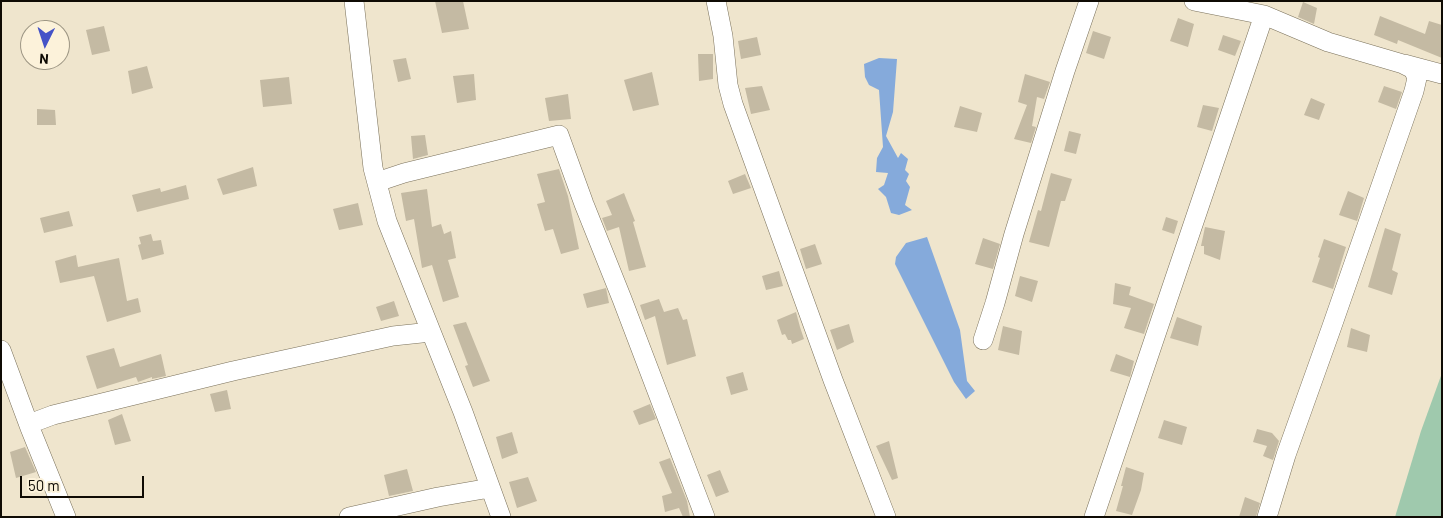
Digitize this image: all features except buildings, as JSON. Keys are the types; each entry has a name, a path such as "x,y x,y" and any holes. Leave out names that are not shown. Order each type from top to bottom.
{"street":[{"path":"354,1 373,168 388,220 463,412 500,517"},
{"path":"716,1 724,46 728,85 733,104 830,372 886,517"},
{"path":"982,340 1088,1"},
{"path":"1194,1 1264,15 1328,42 1442,74"},
{"path":"1094,517 1264,15"},
{"path":"1267,517 1286,455 1414,91 1417,78 1413,69 1403,64"},
{"path":"377,182 404,173 559,135 705,517"},
{"path":"28,424 53,415 233,370 394,336 431,332"},
{"path":"1,350 28,424 66,517"},
{"path":"350,517 438,497 490,488"}],"green space":[{"path":"1442,373 1442,517 1395,517 1421,431"}],"water":[{"path":"879,58 897,59 893,112 886,136 898,158 901,153 908,159 905,170 909,174 906,181 910,187 905,205 912,210 899,215 891,213 886,197 878,189 884,185 888,173 876,172 877,158 883,147 879,90 869,85 865,77 864,64"},
{"path":"927,237 960,330 967,381 975,391 966,399 954,382 895,264 896,257 906,243"}]}
